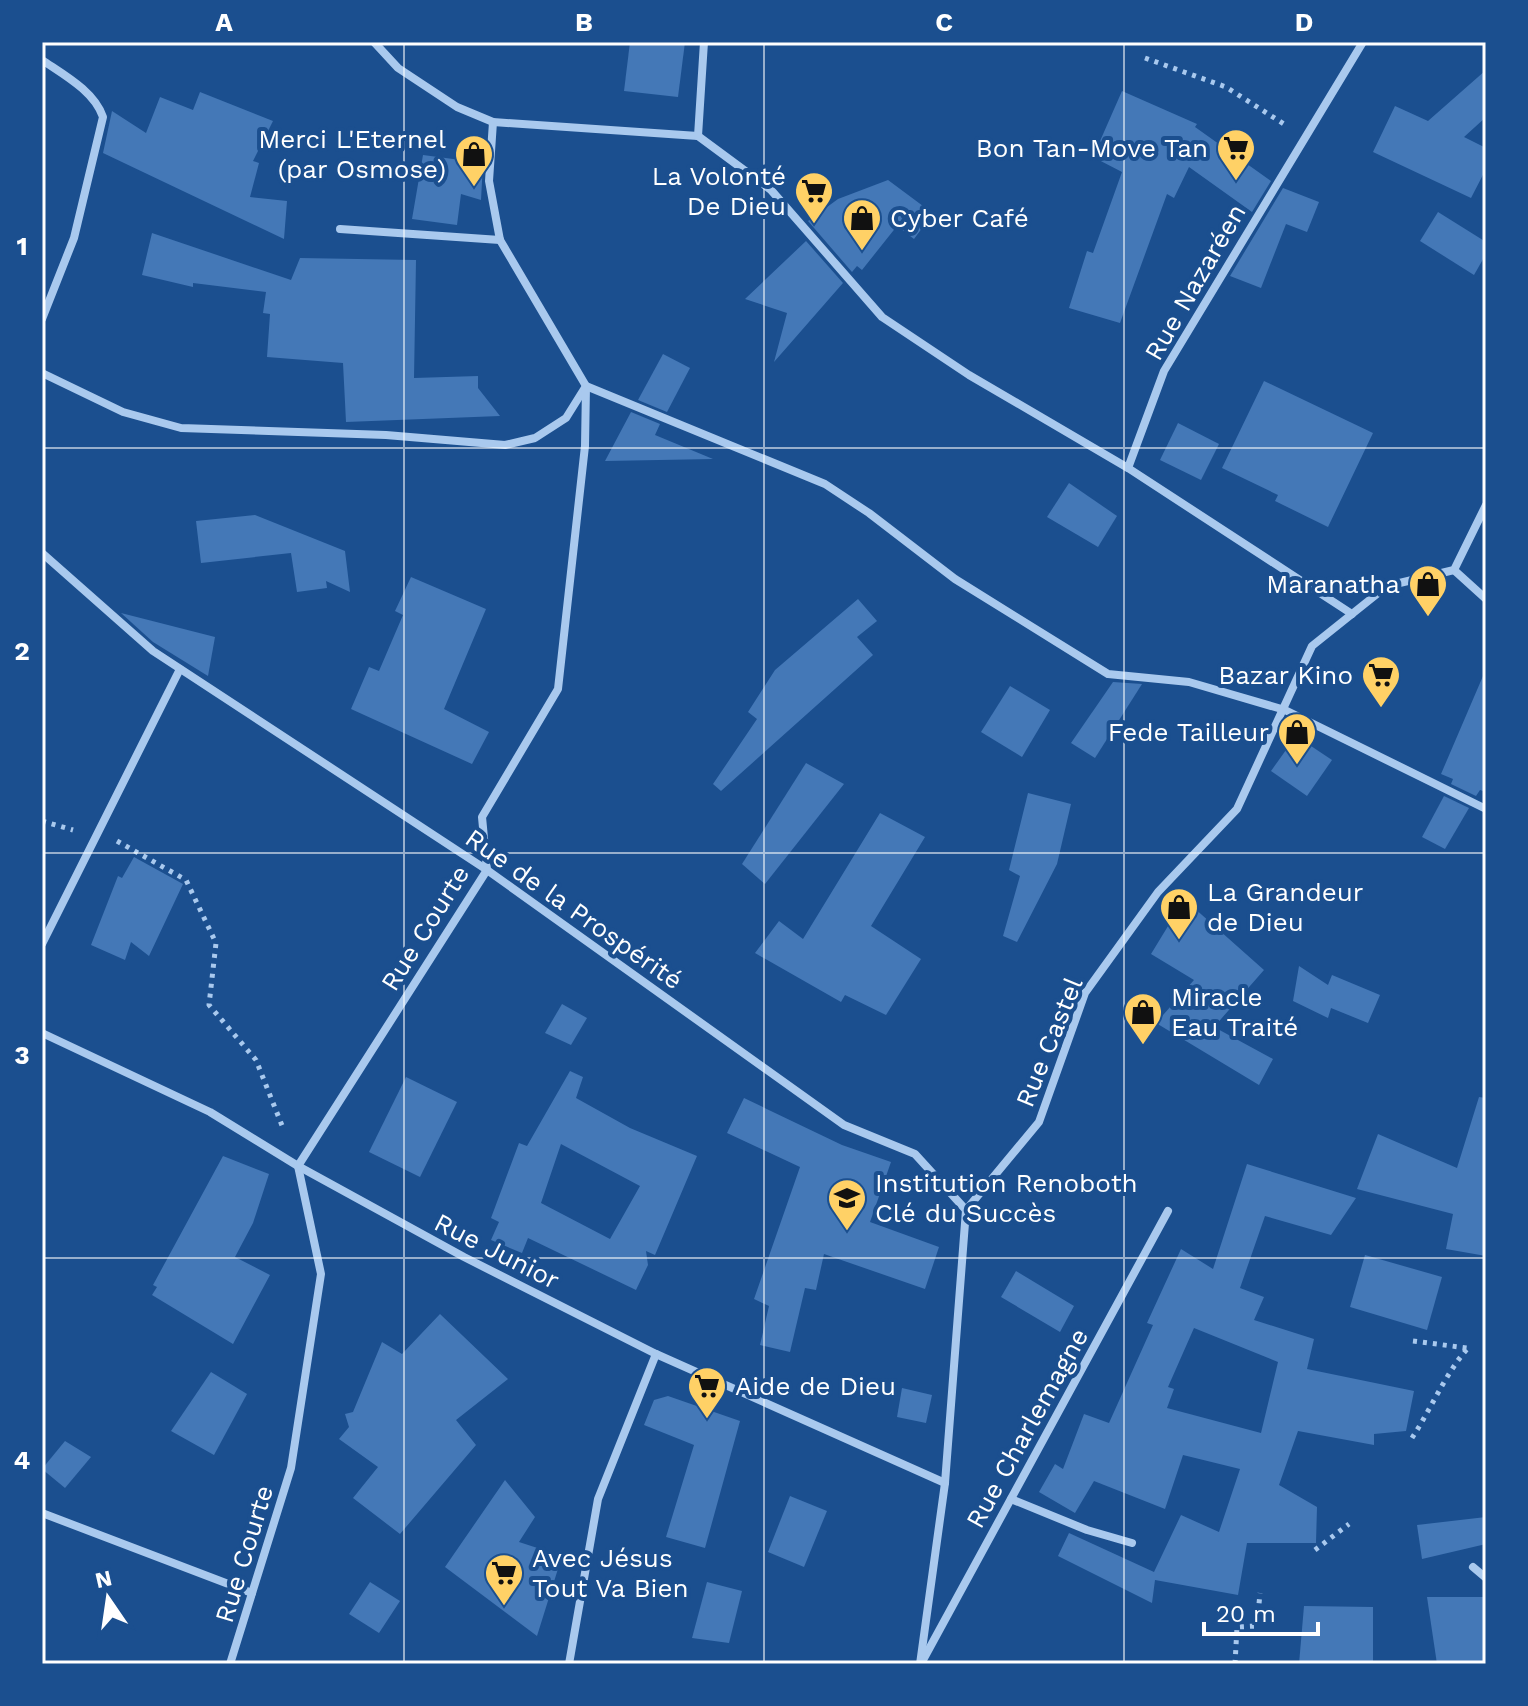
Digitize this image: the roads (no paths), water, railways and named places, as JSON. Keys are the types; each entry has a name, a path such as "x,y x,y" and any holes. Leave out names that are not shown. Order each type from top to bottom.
{"street":[{"path":"374,42 409,76 457,107 493,122 698,136 771,190 882,317 969,375 1128,468 1352,614"},
{"path":"698,136 704,42"},
{"name":"Rue Nazaréen","path":"1128,468 1164,371 1363,42"},
{"path":"42,60 83,89 100,107 103,117 74,238 42,319"},
{"path":"493,122 489,181 500,240 586,386 825,484 869,513 955,579 1108,674 1189,682 1285,710 1486,809"},
{"path":"340,229 500,240"},
{"path":"42,373 123,412 181,428 331,432 505,445 535,438 566,418 586,386"},
{"name":"Rue Courte","path":"230,1664 291,1468 321,1274 298,1166 487,870 482,817 558,689 585,446 586,386"},
{"path":"1486,505 1454,570 1486,599"},
{"name":"Rue de la Prospérité","path":"42,553 153,651 487,870 844,1125 915,1154 966,1210"},
{"name":"Rue Castel","path":"966,1210 1039,1122 1085,993 1158,892 1237,809 1312,646 1387,586 1454,570"},
{"path":"42,944 180,669"},
{"name":"Rue Junior","path":"42,1033 210,1112 298,1166 464,1257 656,1354 945,1483"},
{"path":"920,1664 945,1483 966,1210"},
{"name":"Rue Charlemagne","path":"920,1664 1168,1211"},
{"path":"569,1664 598,1499 656,1354"},
{"path":"1011,1499 1087,1530 1132,1543"},
{"path":"42,1513 252,1593"},
{"path":"1473,1567 1486,1578"}],"place":[{"name":"Bon Tan-Move Tan","path":"1236,182"},
{"name":"Merci L'Eternel (par Osmose)","path":"474,188"},
{"name":"La Volonté De Dieu","path":"814,225"},
{"name":"Cyber Café","path":"862,252"},
{"name":"Maranatha","path":"1428,618"},
{"name":"Bazar Kino","path":"1381,709"},
{"name":"Fede Tailleur","path":"1297,766"},
{"name":"La Grandeur de Dieu","path":"1179,941"},
{"name":"Miracle Eau Traité","path":"1143,1046"},
{"name":"Institution Renoboth Clé du Succès","path":"847,1232"},
{"name":"Aide de Dieu","path":"707,1420"},
{"name":"Avec Jésus Tout Va Bien","path":"504,1607"}]}
